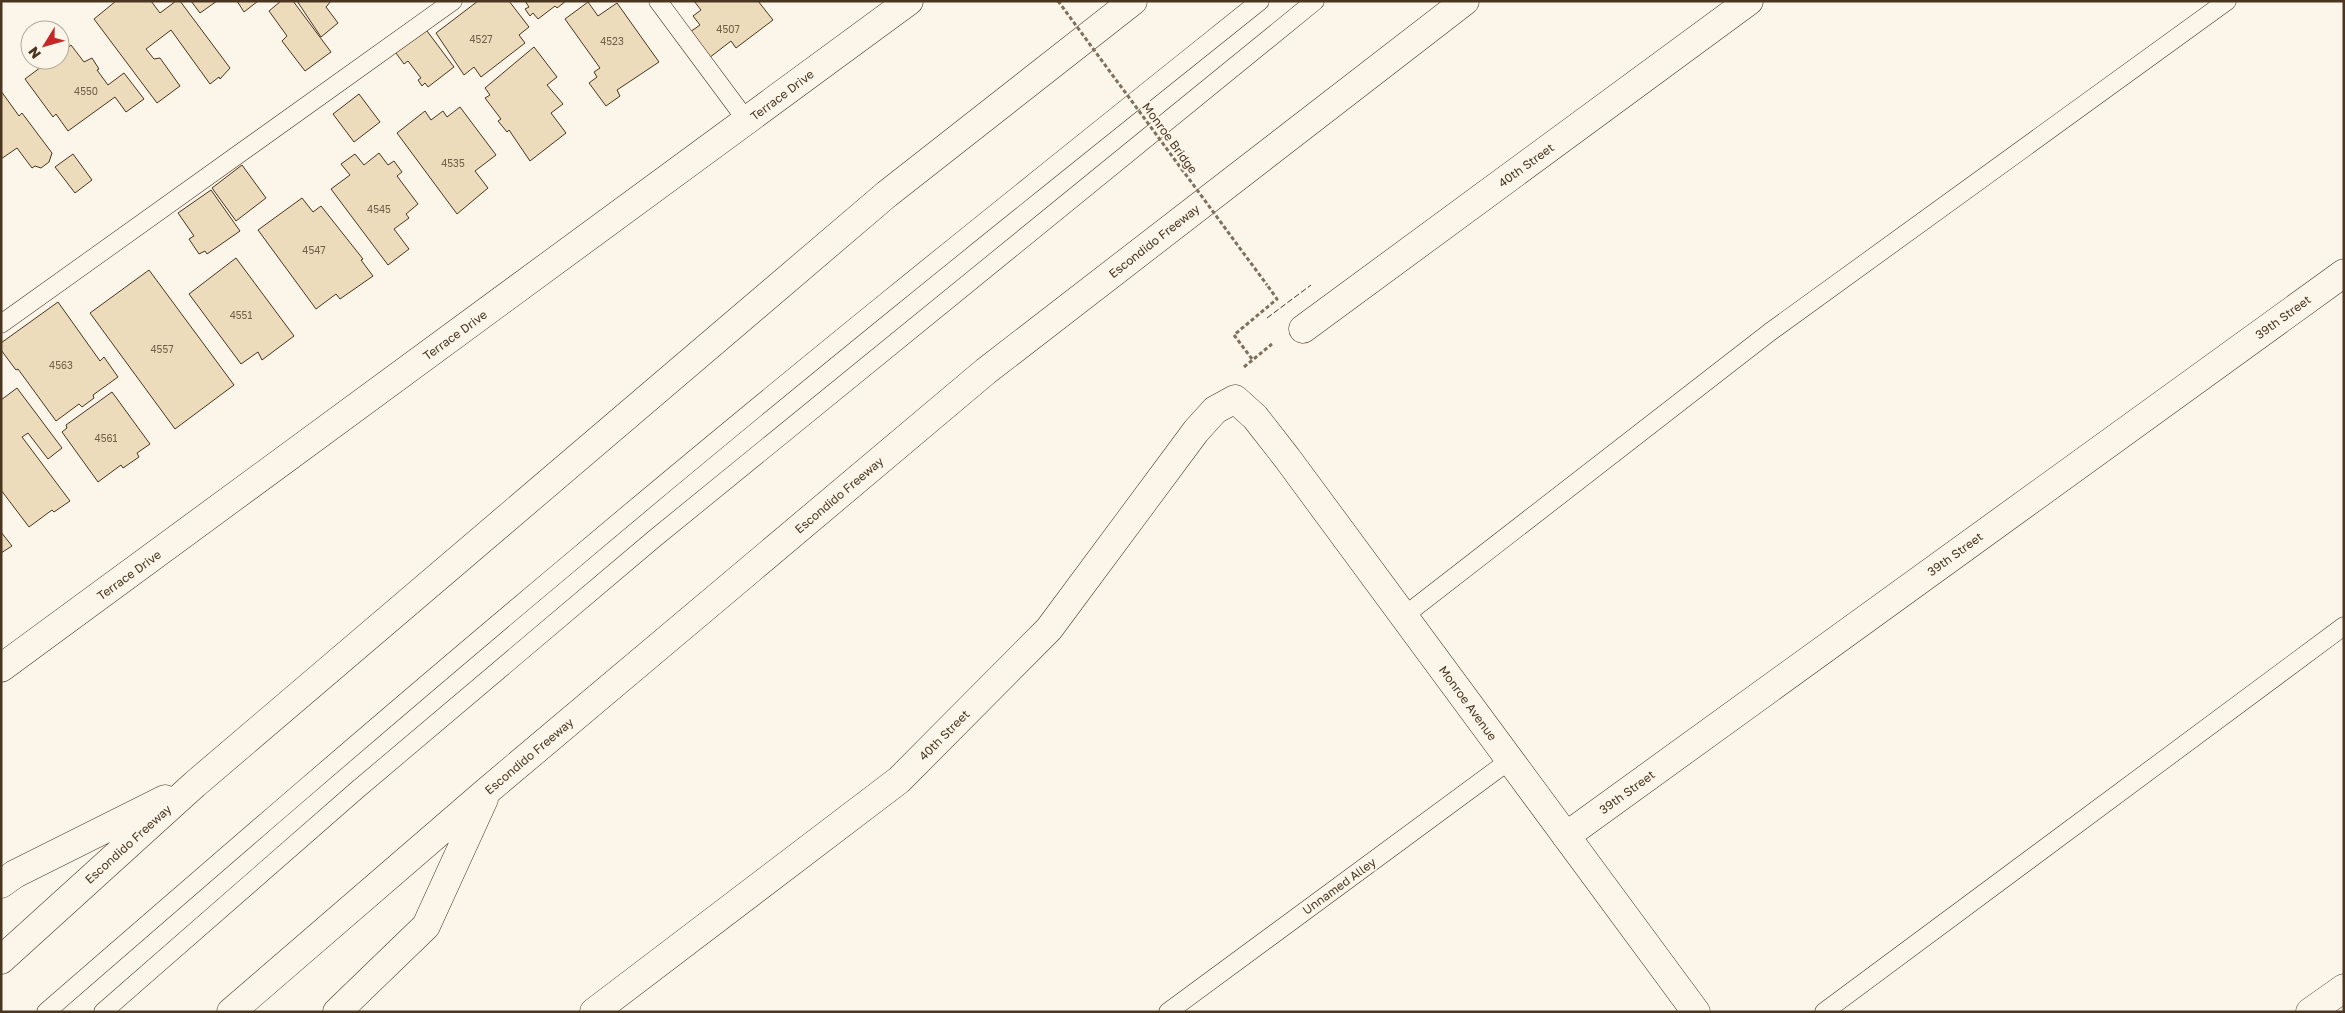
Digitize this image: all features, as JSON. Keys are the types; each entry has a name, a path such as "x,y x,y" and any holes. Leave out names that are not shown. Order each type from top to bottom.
{"main road":[{"name":"Terrace Drive","path":"1,668 747,122 909,1"},
{"name":"Escondido Freeway","path":"1,960 195,784 888,194 1133,1"},
{"name":"Escondido Freeway","path":"232,1012 487,790 986,372 1465,1"},
{"name":"40th Street","path":"1303,329 1749,1"},
{"name":"39th Street","path":"1566,836 2344,273"},
{"name":"40th Street","path":"594,1012 899,780 1049,629 1196,430 1215,410 1235,399"},
{"name":"Monroe Avenue","path":"1235,399 1256,417 1696,1012"},
{"path":"1,884 15,874 195,784"},
{"path":"337,1012 426,926 487,790"},
{"path":"2310,1012 2344,988"}],"lane":[{"path":"1,324 453,1"},
{"path":"658,1 747,122"},
{"path":"46,1012 347,751 581,553 944,254 1260,1"},
{"path":"103,1012 357,790 654,539 1315,1"},
{"path":"1404,616 1770,332 2227,1"},
{"path":"1824,1012 2344,626"},
{"name":"Unnamed Alley","path":"1168,1012 1510,760"}],"path":[{"name":"Monroe Bridge","path":"1058,1 1277,299 1234,335 1252,359"},
{"path":"1235,399 1244,365 1286,334 1303,329"}],"building":[{"path":"116,1 151,1 160,13 176,1 180,1 230,68 220,79 219,77 210,84 171,30 146,49 154,59 160,58 180,86 157,103 94,19"},
{"path":"191,1 217,1 200,13"},
{"path":"237,1 258,1 244,12"},
{"path":"281,1 293,1 331,52 305,71 282,41 287,36 269,11"},
{"path":"297,1 331,1 326,7 338,23 321,37"},
{"path":"478,1 509,1 529,27 519,35 525,43 481,77 474,67 464,75 436,33"},
{"path":"525,1 566,1 557,8 555,6 538,19 533,13 530,16 525,9 529,7"},
{"path":"694,1 758,1 773,20 736,48 731,41 709,58 690,32 700,25 693,16 701,10"},
{"path":"588,2 598,16 617,3 659,62 617,90 620,96 606,106 589,83 597,77 594,72 600,68 565,19"},
{"path":"424,27 454,67 428,87 425,83 422,86 418,80 421,78 408,61 404,64 393,49"},
{"path":"70,46 84,62 92,58 99,69 97,70 108,85 124,73 144,99 126,112 115,97 68,131 56,114 53,117 25,79 37,70 70,70"},
{"path":"534,47 557,77 547,85 563,104 551,113 566,133 530,161 509,130 507,132 498,121 501,119 485,98 490,95 485,88"},
{"path":"1,91 19,116 22,113 52,153 49,162 41,168 35,166 32,168 17,148 1,159"},
{"path":"359,94 380,122 354,142 333,114"},
{"path":"460,107 496,155 475,171 488,188 457,214 397,133 425,111 431,120 443,111 447,117"},
{"path":"379,153 388,165 394,161 402,172 397,176 418,204 406,214 409,218 394,229 409,249 388,265 331,189 350,175 341,164 355,154 364,165"},
{"path":"73,154 92,180 75,193 55,167"},
{"path":"242,165 266,198 236,221 212,188"},
{"path":"211,190 240,231 207,254 205,251 199,254 189,239 194,236 178,213"},
{"path":"302,198 313,212 321,206 363,259 361,260 373,276 340,299 336,294 316,309 258,230"},
{"path":"236,258 294,336 262,360 258,352 241,364 189,294"},
{"path":"149,270 234,385 175,429 90,313"},
{"path":"58,302 100,361 104,357 118,377 93,395 94,398 82,407 79,404 56,421 18,369 16,370 1,350 1,343"},
{"path":"17,388 62,448 48,459 28,433 22,437 70,501 54,512 52,510 29,527 1,490 1,400"},
{"path":"112,392 150,444 137,453 139,457 123,468 121,465 98,482 62,432 67,428 66,425"},
{"path":"1,532 12,546 1,553"}],"fence":[{"path":"1267,318 1311,285"}]}
